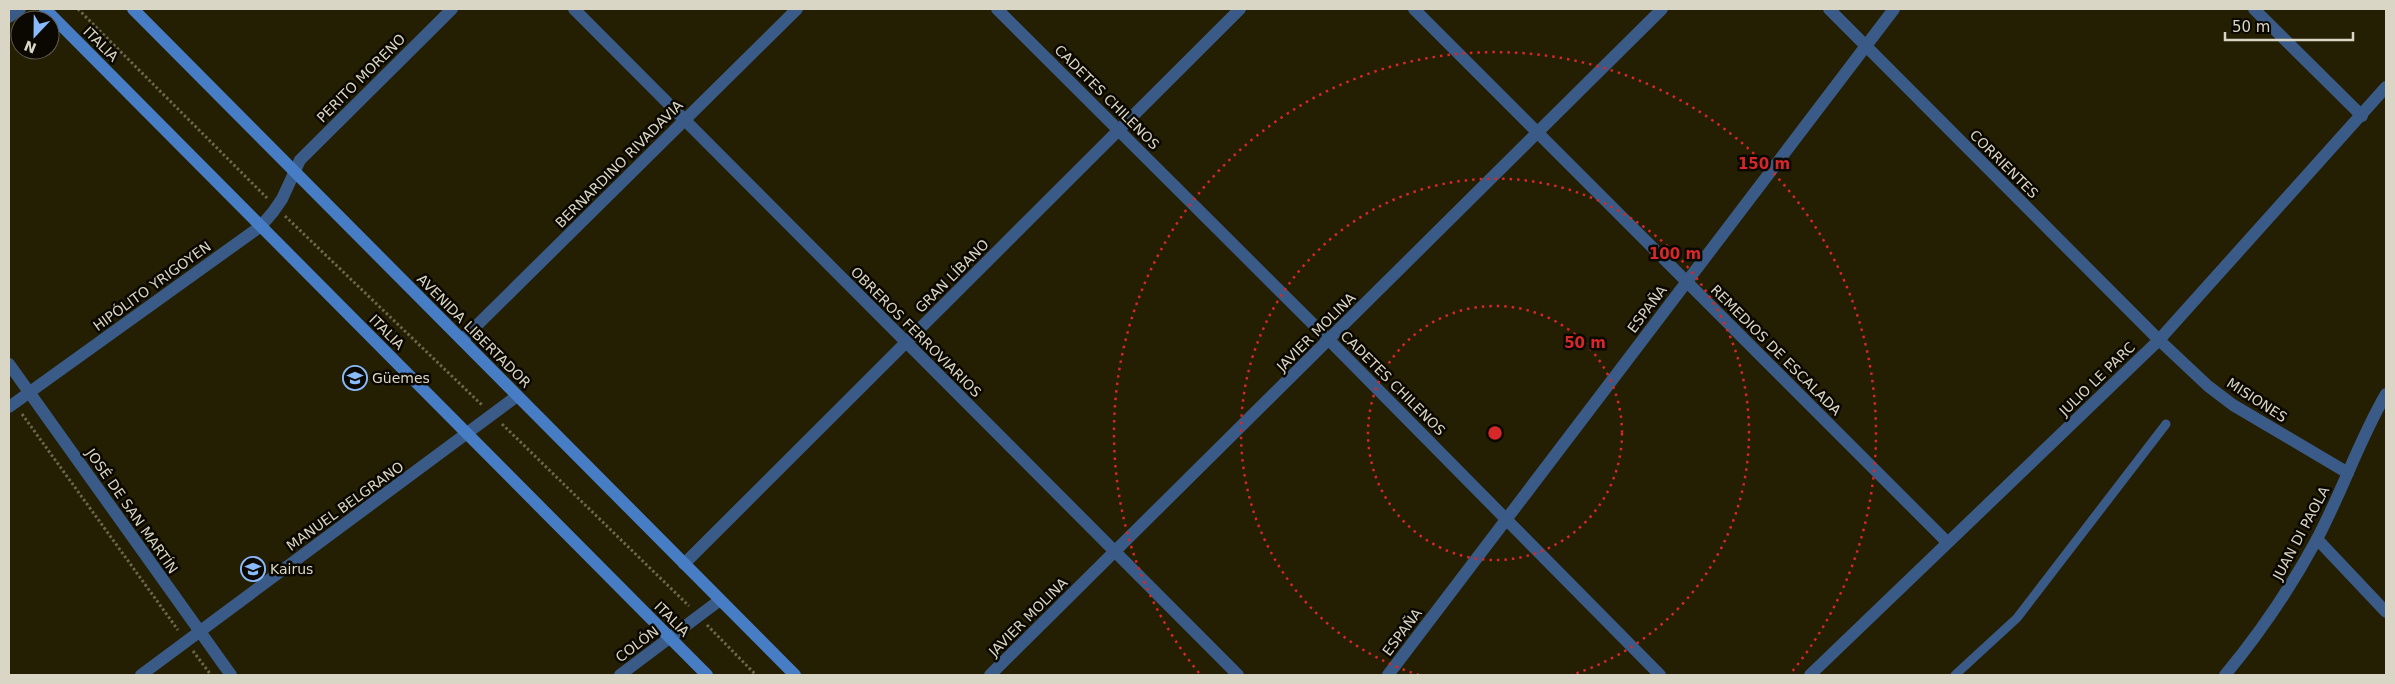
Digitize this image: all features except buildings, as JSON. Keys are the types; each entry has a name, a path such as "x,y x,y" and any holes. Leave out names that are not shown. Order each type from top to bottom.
{"main road":[{"name":"ITALIA","path":"45,9 707,675"},
{"name":"AVENIDA LIBERTADOR","path":"133,9 795,675"}],"street":[{"path":"9,17 20,9"},
{"name":"PERITO MORENO","path":"295,172 300,160 452,9"},
{"name":"OBREROS FERROVIARIOS","path":"574,9 1238,675"},
{"name":"BERNARDINO RIVADAVIA","path":"462,340 797,9"},
{"name":"CADETES CHILENOS","path":"997,9 1329,340 1660,675"},
{"name":"GRAN LÍBANO","path":"684,564 1240,9"},
{"name":"REMEDIOS DE ESCALADA","path":"1414,9 1947,542"},
{"name":"JAVIER MOLINA","path":"990,675 1662,9"},
{"name":"CORRIENTES","path":"1828,9 2159,340"},
{"name":"ESPAÑA","path":"1388,675 1894,9"},
{"path":"2254,9 2362,116"},
{"name":"JULIO LE PARC","path":"1810,675 2159,340 2362,116 2386,87"},
{"name":"HIPÓLITO YRIGOYEN","path":"12,405 261,226 276,208 295,172"},
{"name":"MISIONES","path":"2159,340 2208,386 2233,405 2348,473"},
{"name":"JOSÉ DE SAN MARTÍN","path":"9,364 230,675"},
{"name":"JUAN DI PAOLA","path":"2225,675 2284,595 2317,539 2386,394"},
{"name":"MANUEL BELGRANO","path":"141,675 468,435 517,396"},
{"path":"2317,539 2386,612"},
{"name":"COLÓN","path":"620,675 720,600"}],"lane":[{"path":"1955,675 2017,618 2166,424"}],"path":[{"path":"78,9 276,208 699,616 756,675"},
{"path":"12,405 211,675"}],"place":[{"name":"Güemes","path":"355,378"},
{"name":"Kairus","path":"253,569"}]}
